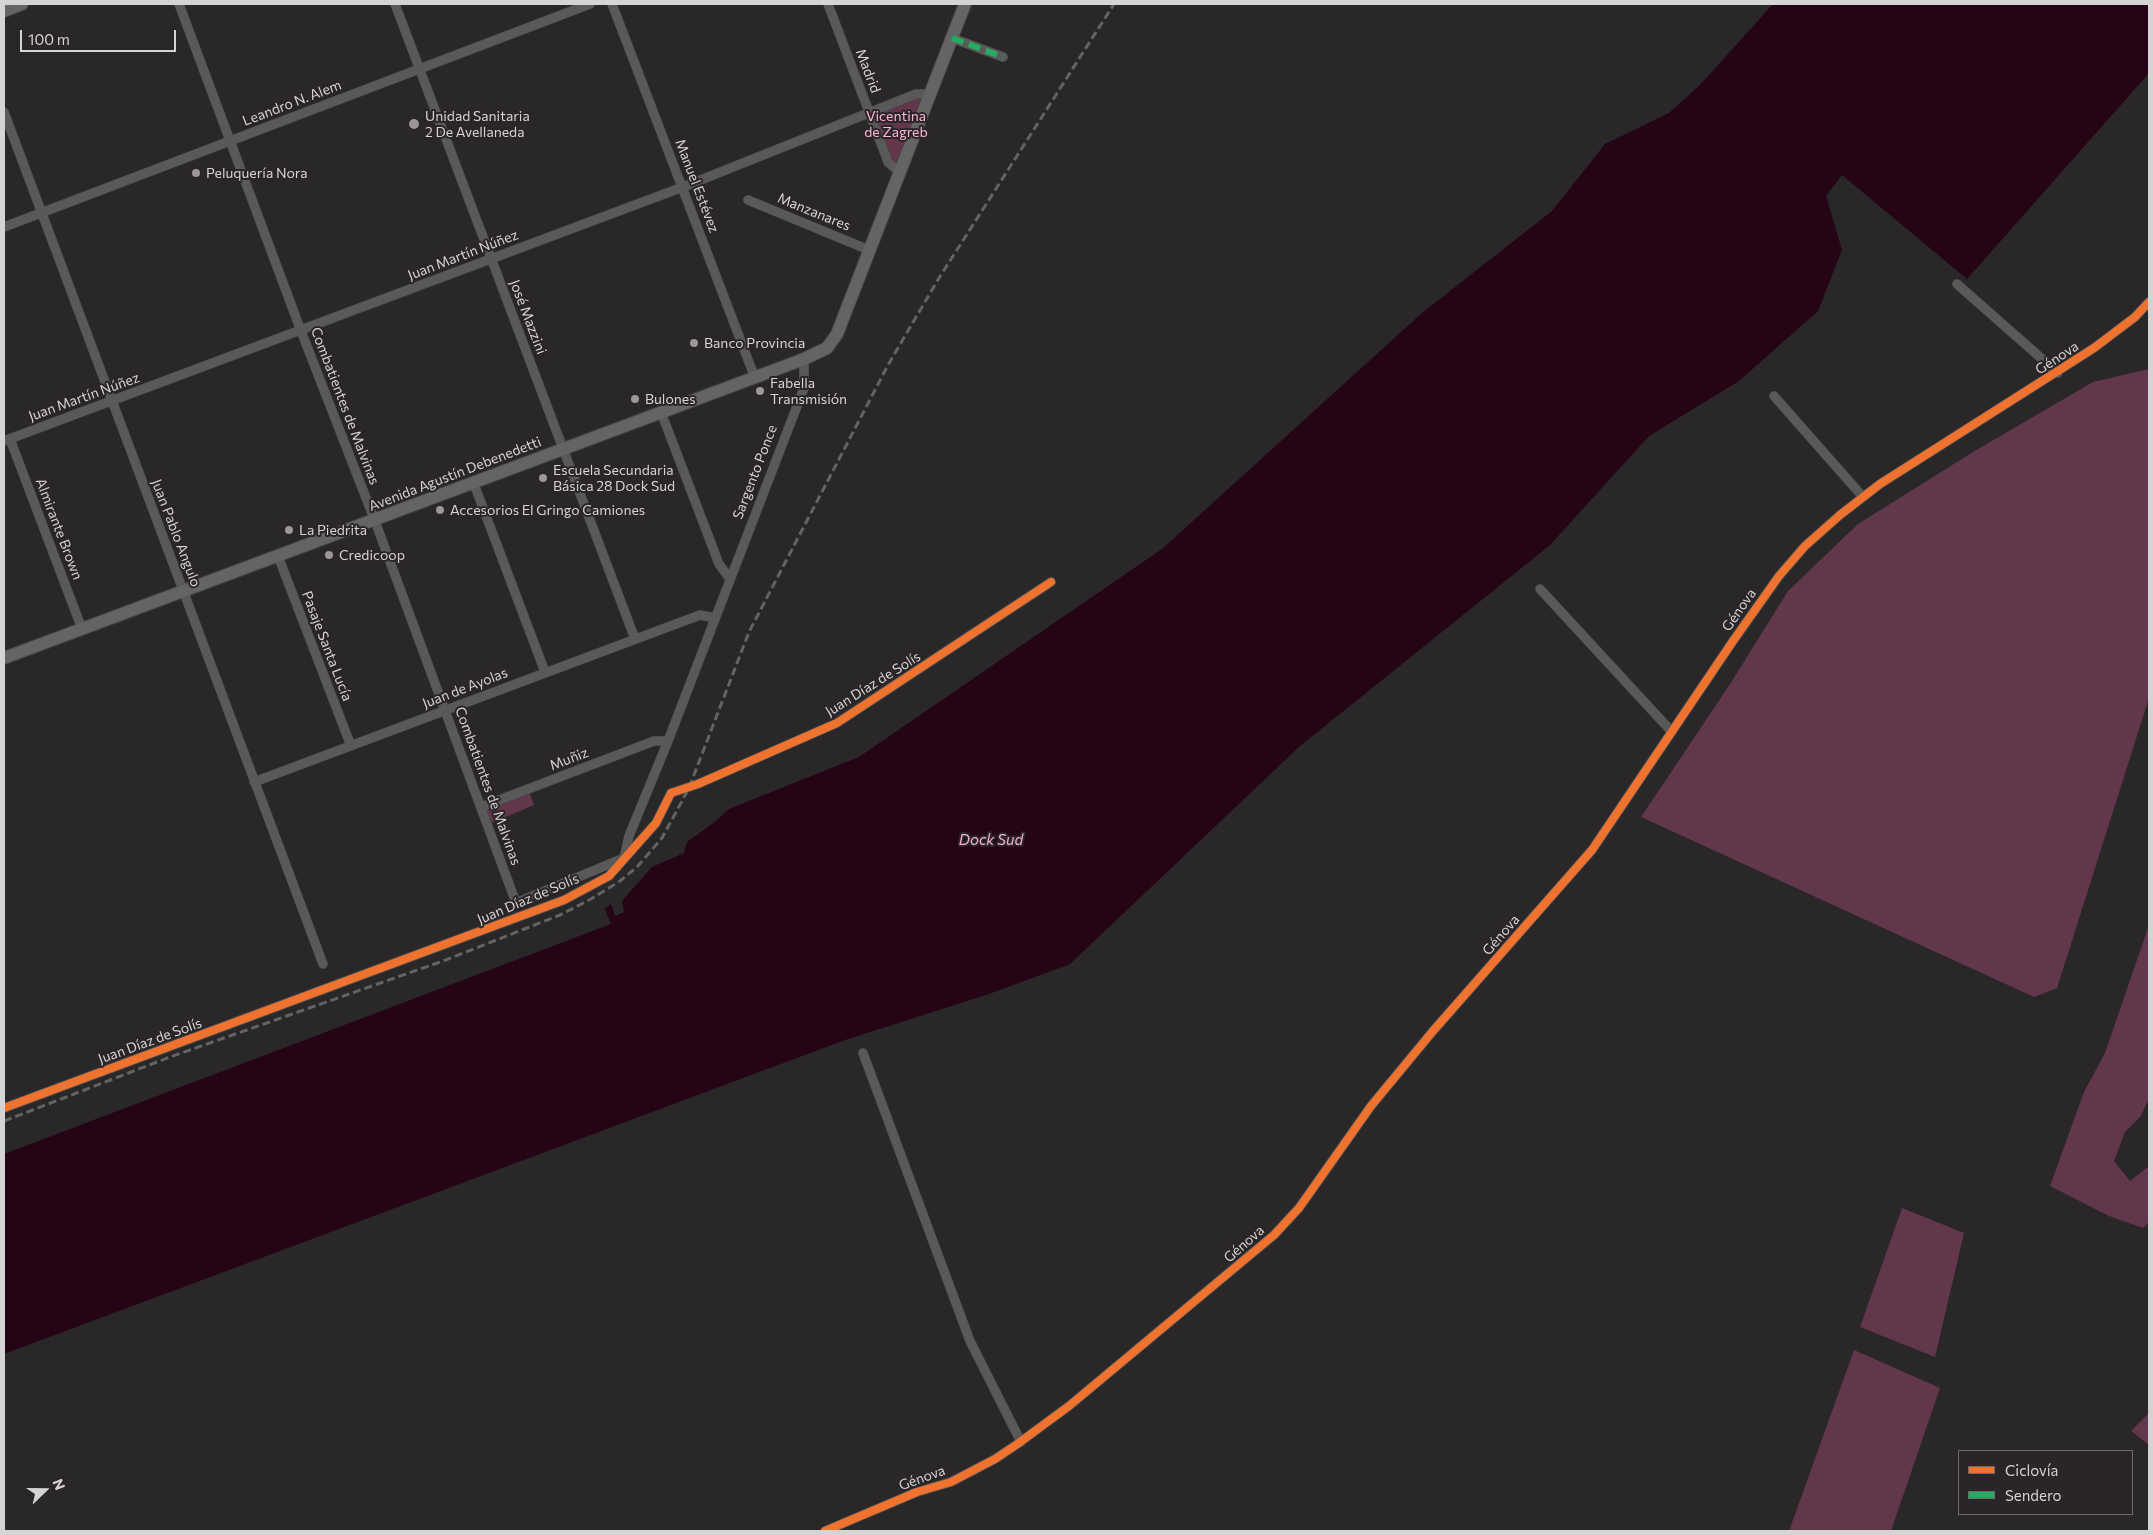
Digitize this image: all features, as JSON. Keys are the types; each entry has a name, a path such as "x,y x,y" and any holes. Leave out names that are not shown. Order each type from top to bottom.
{"main road":[{"path":"4,11 22,4"},
{"path":"804,359 827,348 837,334 965,4"},
{"name":"Avenida Agustín Debenedetti","path":"4,658 183,590 474,484 804,359"}],"street":[{"name":"Combatientes de Malvinas","path":"179,4 375,521 515,900 518,902 624,858"},
{"name":"José Mazzini","path":"395,4 635,639"},
{"name":"Leandro N. Alem","path":"4,227 590,4"},
{"name":"Manuel Estévez","path":"612,4 755,378"},
{"name":"Madrid","path":"828,4 888,162 900,173"},
{"path":"952,38 1002,57"},
{"name":"Juan Martín Núñez","path":"7,440 492,259 916,94 930,94"},
{"name":"Juan Pablo Angulo","path":"4,112 323,964"},
{"name":"Manzanares","path":"748,200 869,250"},
{"path":"1957,284 2058,373"},
{"name":"Génova","path":"825,1531 917,1492 951,1482 995,1459 1069,1406 1243,1262 1288,1220 1371,1106 1433,1031 1592,850 1738,634 1791,561 1823,529 1863,497 1897,473 2058,373 2115,334 2149,302"},
{"name":"Sargento Ponce","path":"624,858 629,836 668,742 804,388 804,359"},
{"path":"1774,396 1863,497"},
{"path":"661,412 719,564 730,579"},
{"name":"Almirante Brown","path":"7,440 82,629"},
{"path":"474,484 545,672"},
{"name":"Pasaje Santa Lucía","path":"278,556 351,746"},
{"name":"Juan Díaz de Solís","path":"4,1108 564,900 609,876 624,858 644,840 656,823 671,793 706,781 836,723 1051,582"},
{"path":"1540,589 1672,732"},
{"name":"Juan de Ayolas","path":"254,782 700,615 715,618"},
{"name":"Muñiz","path":"481,807 654,741 668,742"},
{"path":"863,1053 967,1332 982,1366 1021,1442"}],"green space":[{"name":"Vicentina de Zagreb","path":"916,94 930,94 900,173 891,167 870,113"},
{"path":"2149,369 2149,698 2057,988 2034,997 1641,817 1732,681 1788,591 1858,524 1973,452 2093,382"},
{"path":"528,789 534,805 487,825 481,807"},
{"path":"2149,925 2149,1098 2141,1116 2125,1132 2114,1161 2130,1181 2149,1166 2149,1222 2143,1228 2109,1216 2050,1186 2084,1092 2105,1053"},
{"path":"1902,1208 1964,1233 1935,1357 1860,1327"},
{"path":"1854,1350 1940,1388 1891,1531 1789,1531"},
{"path":"2149,1413 2149,1445 2131,1431"}],"water":[{"name":"Dock Sud","path":"1773,4 2149,4 2149,73 1967,279 1842,175 1826,196 1842,250 1818,311 1739,381 1649,436 1550,545 1300,746 1070,964 989,994 845,1040 4,1354 4,1154 611,924 605,909 611,904 615,916 624,912 622,901 652,867 684,853 687,842 715,822 729,809 859,757 1162,549 1422,313 1552,211 1605,144 1669,113 1699,86"}],"railway":[{"path":"4,1121 170,1057 443,961 560,915 620,881 637,867 662,838 689,788 749,632 888,365 939,278 1114,4"}],"marked path":[{"path":"952,38 1003,57"}],"cycle path":[{"path":"825,1531 917,1492 951,1482 995,1459 1069,1406 1274,1235 1299,1208 1371,1106 1433,1031 1592,850 1733,641 1779,576 1805,546 1840,515 1880,484 2094,348 2135,317 2149,302"},
{"path":"4,1108 564,900 609,876 656,823 671,793 698,784 837,723 1051,582"}],"place":[{"name":"Unidad Sanitaria 2 De Avellaneda","path":"414,124"},
{"name":"Peluquería Nora","path":"196,173"},
{"name":"Banco Provincia","path":"694,343"},
{"name":"Fabella Transmisión","path":"760,391"},
{"name":"Bulones","path":"635,399"},
{"name":"Escuela Secundaria Básica 28 Dock Sud","path":"543,478"},
{"name":"Accesorios El Gringo Camiones","path":"440,510"},
{"name":"La Piedrita","path":"289,530"},
{"name":"Credicoop","path":"329,555"}]}
